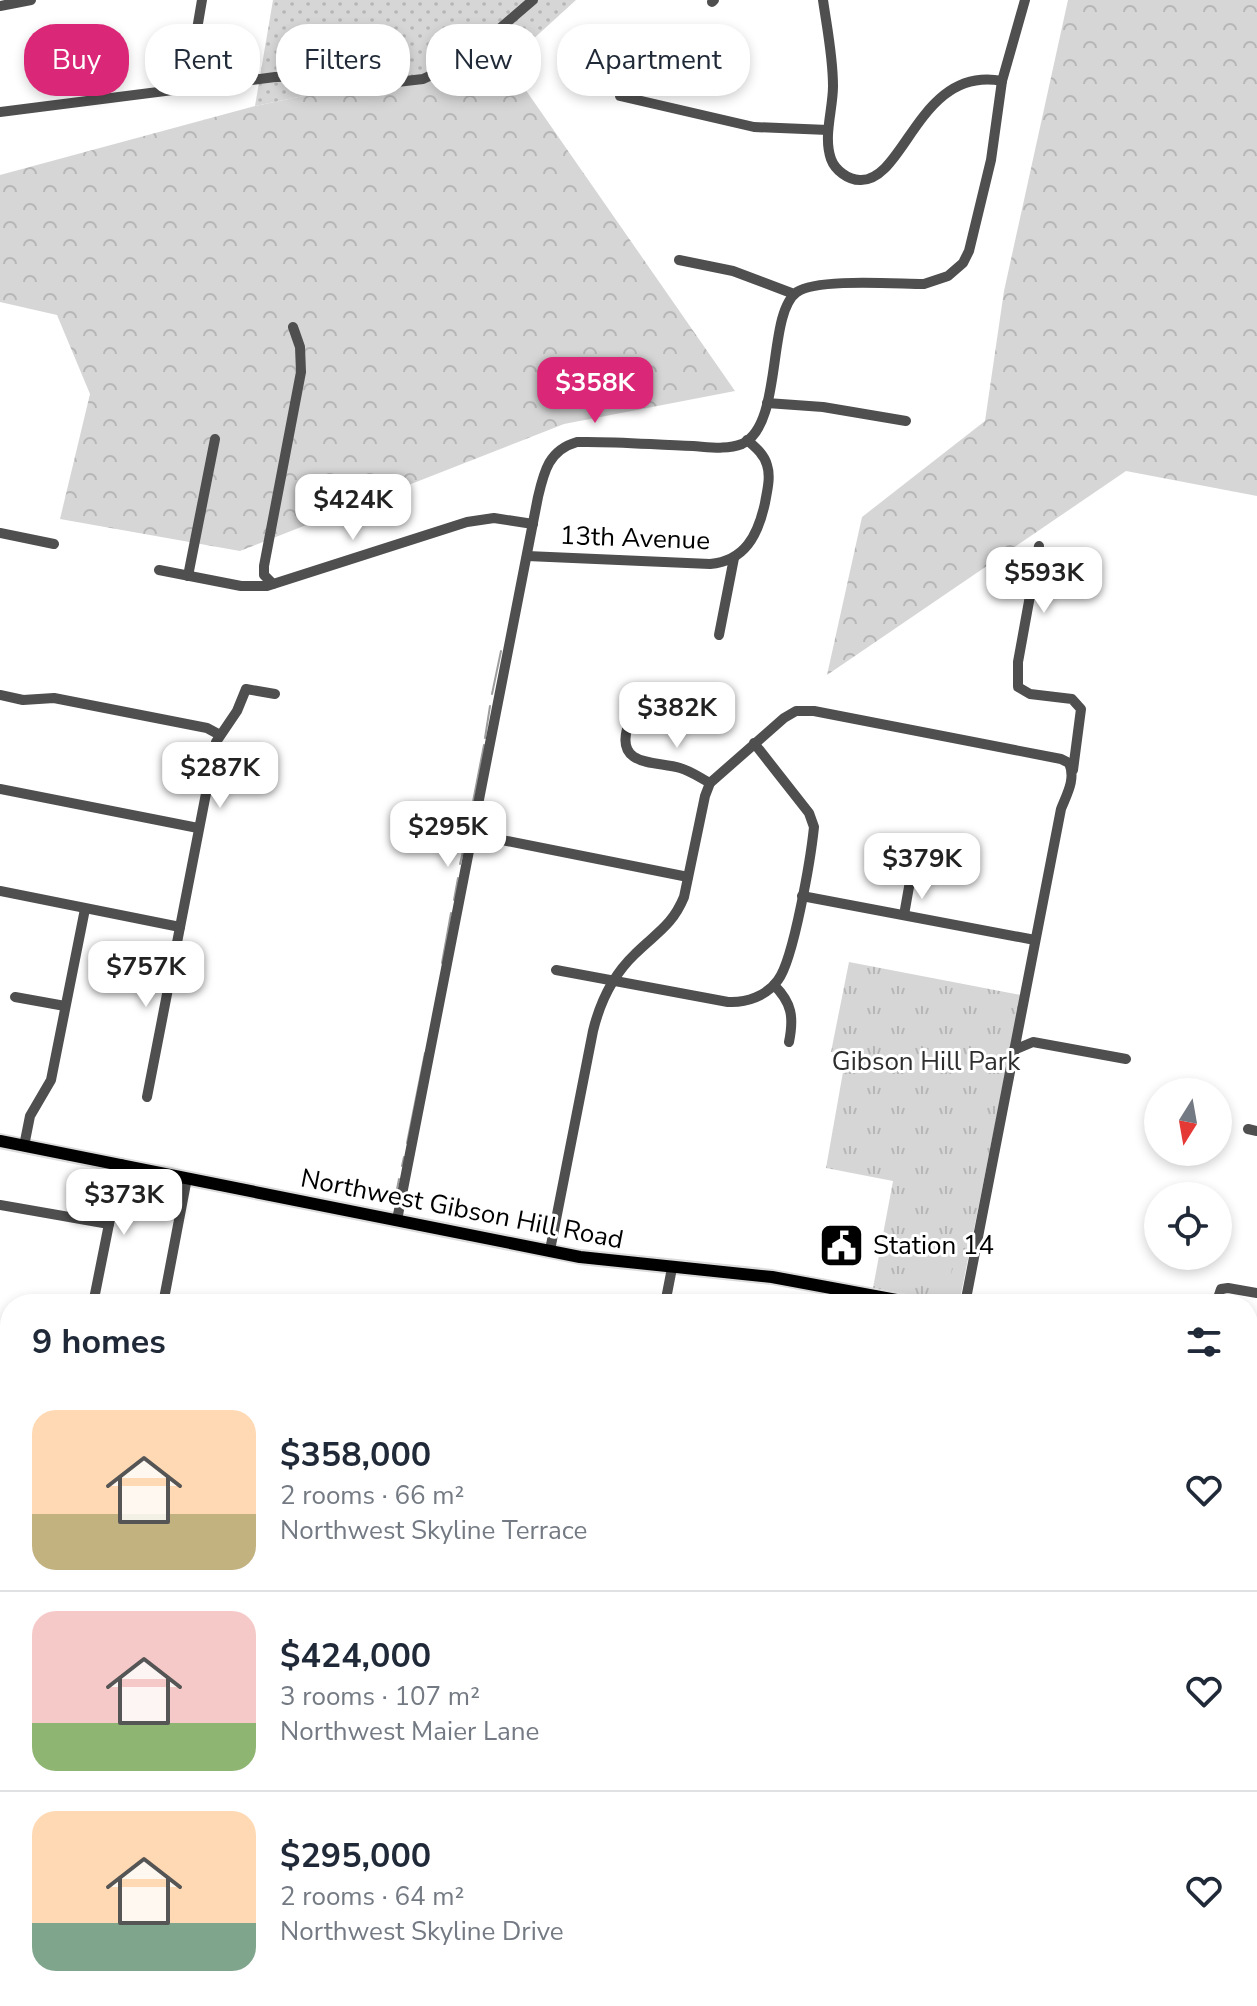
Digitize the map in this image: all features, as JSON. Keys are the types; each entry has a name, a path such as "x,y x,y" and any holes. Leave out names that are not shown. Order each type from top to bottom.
{"main road":[{"name":"Northwest Gibson Hill Road","path":"0,1141 620,1263 772,1277 867,1294"}],"street":[{"path":"0,6 31,0"},
{"path":"198,24 202,0"},
{"path":"260,80 299,75 397,82 423,79 462,61 533,0"},
{"path":"823,0 833,78 828,130 830,154 834,165 851,178 866,179 880,171 941,97 955,86 972,80 1002,81"},
{"path":"397,1220 546,468 556,452 566,445 597,442 718,447 740,444 754,432 767,403 783,320 794,294 809,287 826,285 936,282 958,268 969,251 977,225 1002,81 1025,0"},
{"path":"0,112 145,93"},
{"path":"620,96 754,127 828,130"},
{"path":"679,260 733,271 794,294"},
{"path":"273,584 264,575 264,566 301,372 300,347 293,327"},
{"path":"767,403 823,407 906,421"},
{"path":"188,576 215,439"},
{"path":"719,635 736,556 751,541 759,526 768,483 765,458 747,440"},
{"path":"159,570 241,586 273,584 467,522 494,518 533,524"},
{"path":"0,533 54,544"},
{"path":"967,1294 1061,809 1073,772 1081,709 1072,699 1030,694 1018,687 1018,662 1039,546"},
{"name":"13th Avenue","path":"527,556 710,564 736,556"},
{"path":"147,1097 213,752 246,689 275,694"},
{"path":"0,695 30,700 54,698 191,724 220,735"},
{"path":"550,1250 596,1018 613,981 631,957 673,919 684,897 710,783 787,715 796,711 814,711 1061,759 1069,763 1073,772"},
{"path":"627,729 624,744 630,755 643,761 680,768 710,783"},
{"path":"556,970 735,1003 759,996 774,985 789,955 813,835 812,819 754,743"},
{"path":"0,789 198,828"},
{"path":"472,834 688,877"},
{"path":"904,915 915,853 910,838"},
{"path":"0,891 180,927"},
{"path":"802,896 1035,940"},
{"path":"24,1146 30,1116 51,1080 85,909"},
{"path":"774,985 792,1010 789,1042"},
{"path":"15,997 65,1006"},
{"path":"1014,1050 1033,1042 1126,1059"},
{"path":"95,1294 121,1164"},
{"path":"165,1294 187,1178"},
{"path":"0,1205 109,1224"},
{"path":"667,1294 672,1268"},
{"path":"1219,1294 1221,1289 1228,1288 1257,1293"},
{"path":"846,1294 847,1290"}],"green space":[{"path":"273,0 576,0 541,32 541,24 426,24 426,75 410,78 410,24 276,24 276,96 303,96 255,106 257,96 260,96 260,77"},
{"path":"1068,0 1257,0 1257,496 1126,471 827,675 862,517 985,421 1004,291"},
{"path":"426,75 426,96 530,96 735,391 564,424 240,551 60,519 90,394 57,315 0,302 0,175 255,106 303,96 410,96 410,78"},
{"name":"Gibson Hill Park","path":"849,962 1021,995 961,1294 905,1294 873,1288 893,1181 826,1168 846,1055 831,1052"},
{"path":"935,1241 957,1245 950,1278 928,1274"}],"waterway":[{"path":"492,694 501,651"},
{"path":"485,738 490,706"},
{"path":"471,812 484,745"},
{"path":"460,864 466,839"},
{"path":"454,900 458,878"},
{"path":"442,963 451,913"},
{"path":"407,1143 425,1053"},
{"path":"402,1166 404,1157"},
{"path":"395,1199 399,1179"}],"place":[{"name":"Station 14","path":"842,1245"}]}
